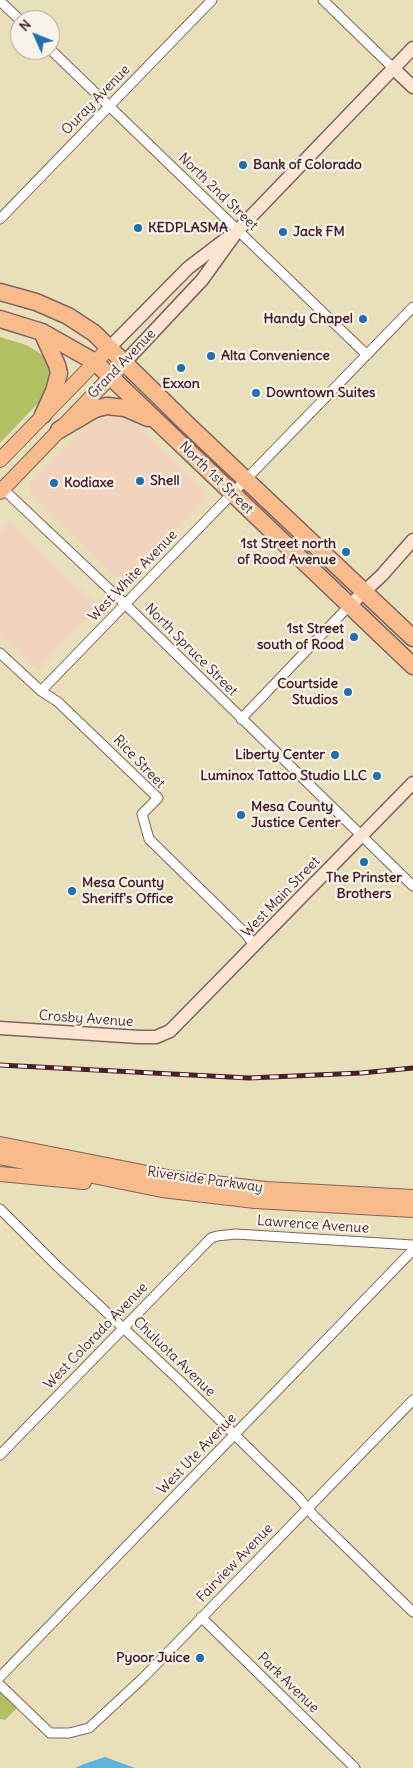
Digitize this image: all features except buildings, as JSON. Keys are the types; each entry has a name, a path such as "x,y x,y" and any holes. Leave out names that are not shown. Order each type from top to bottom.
{"highway":[{"name":"North 1st Street","path":"0,292 36,302 68,316 94,333 413,638"},
{"name":"North 1st Street","path":"0,318 42,332 95,362 413,666"},
{"path":"42,332 59,373 54,391 43,415"},
{"path":"59,430 95,410 108,406 125,408 158,421"}],"main road":[{"path":"0,460 109,348"},
{"name":"Grand Avenue","path":"1,489 124,362"},
{"name":"Riverside Parkway","path":"0,1144 164,1176 206,1182 266,1189 413,1197"},
{"name":"Riverside Parkway","path":"0,1157 162,1190 255,1201 413,1210"},
{"path":"0,1174 162,1190"}],"street":[{"name":"Ouray Avenue","path":"0,219 212,0"},
{"path":"323,0 413,87"},
{"path":"0,1 10,10"},
{"name":"Grand Avenue","path":"124,362 202,280 238,230 413,48"},
{"name":"North 2nd Street","path":"60,59 367,355"},
{"name":"Grand Avenue","path":"109,348 188,268 238,230"},
{"name":"West White Avenue","path":"41,691 413,307"},
{"name":"North Spruce Street","path":"1,489 125,604 413,886"},
{"path":"241,718 413,540"},
{"name":"Rice Street","path":"0,653 41,691 58,702 158,798 142,814 149,839 245,933 255,946"},
{"name":"West Main Street","path":"170,1031 413,782"},
{"name":"Crosby Avenue","path":"0,1028 139,1037 156,1037 170,1031"},
{"name":"Chuluota Avenue","path":"0,1209 57,1266 235,1434 314,1516 413,1612"},
{"name":"Lawrence Avenue","path":"211,1238 236,1234 413,1245"},
{"name":"West Colorado Avenue","path":"0,1455 211,1238"},
{"name":"West Ute Avenue","path":"0,1677 413,1250"},
{"name":"Fairview Avenue","path":"0,1684 50,1732 69,1733 89,1728 144,1677 413,1400"},
{"name":"Park Avenue","path":"201,1618 355,1768"}],"shaded area":[{"path":"111,416 125,419 140,427 203,488 205,499 126,581 120,582 31,495 32,492 28,488 30,483 86,426"},
{"path":"10,521 99,607 38,670 0,633 0,532"}],"green space":[{"path":"0,337 26,345 38,352 46,359 52,376 42,399 0,443"},
{"path":"0,1688 18,1707 5,1720 0,1719"}],"water":[{"path":"105,1757 135,1768 75,1768 84,1764"}],"railway":[{"path":"0,1065 249,1078 361,1073 413,1068"}],"place":[{"name":"Bank of Colorado","path":"243,165"},
{"name":"KEDPLASMA","path":"138,228"},
{"name":"Jack FM","path":"283,232"},
{"name":"Handy Chapel","path":"363,319"},
{"name":"Alta Convenience","path":"211,356"},
{"name":"Exxon","path":"181,368"},
{"name":"Downtown Suites","path":"256,393"},
{"name":"Shell","path":"140,481"},
{"name":"Kodiaxe","path":"54,483"},
{"name":"1st Street north of Rood Avenue","path":"346,552"},
{"name":"1st Street south of Rood","path":"354,637"},
{"name":"Courtside Studios","path":"348,692"},
{"name":"Liberty Center","path":"335,755"},
{"name":"Luminox Tattoo Studio LLC","path":"377,776"},
{"name":"Mesa County Justice Center","path":"241,815"},
{"name":"The Prinster Brothers","path":"364,862"},
{"name":"Mesa County Sheriff's Office","path":"72,891"},
{"name":"Pyoor Juice","path":"200,1658"}]}
